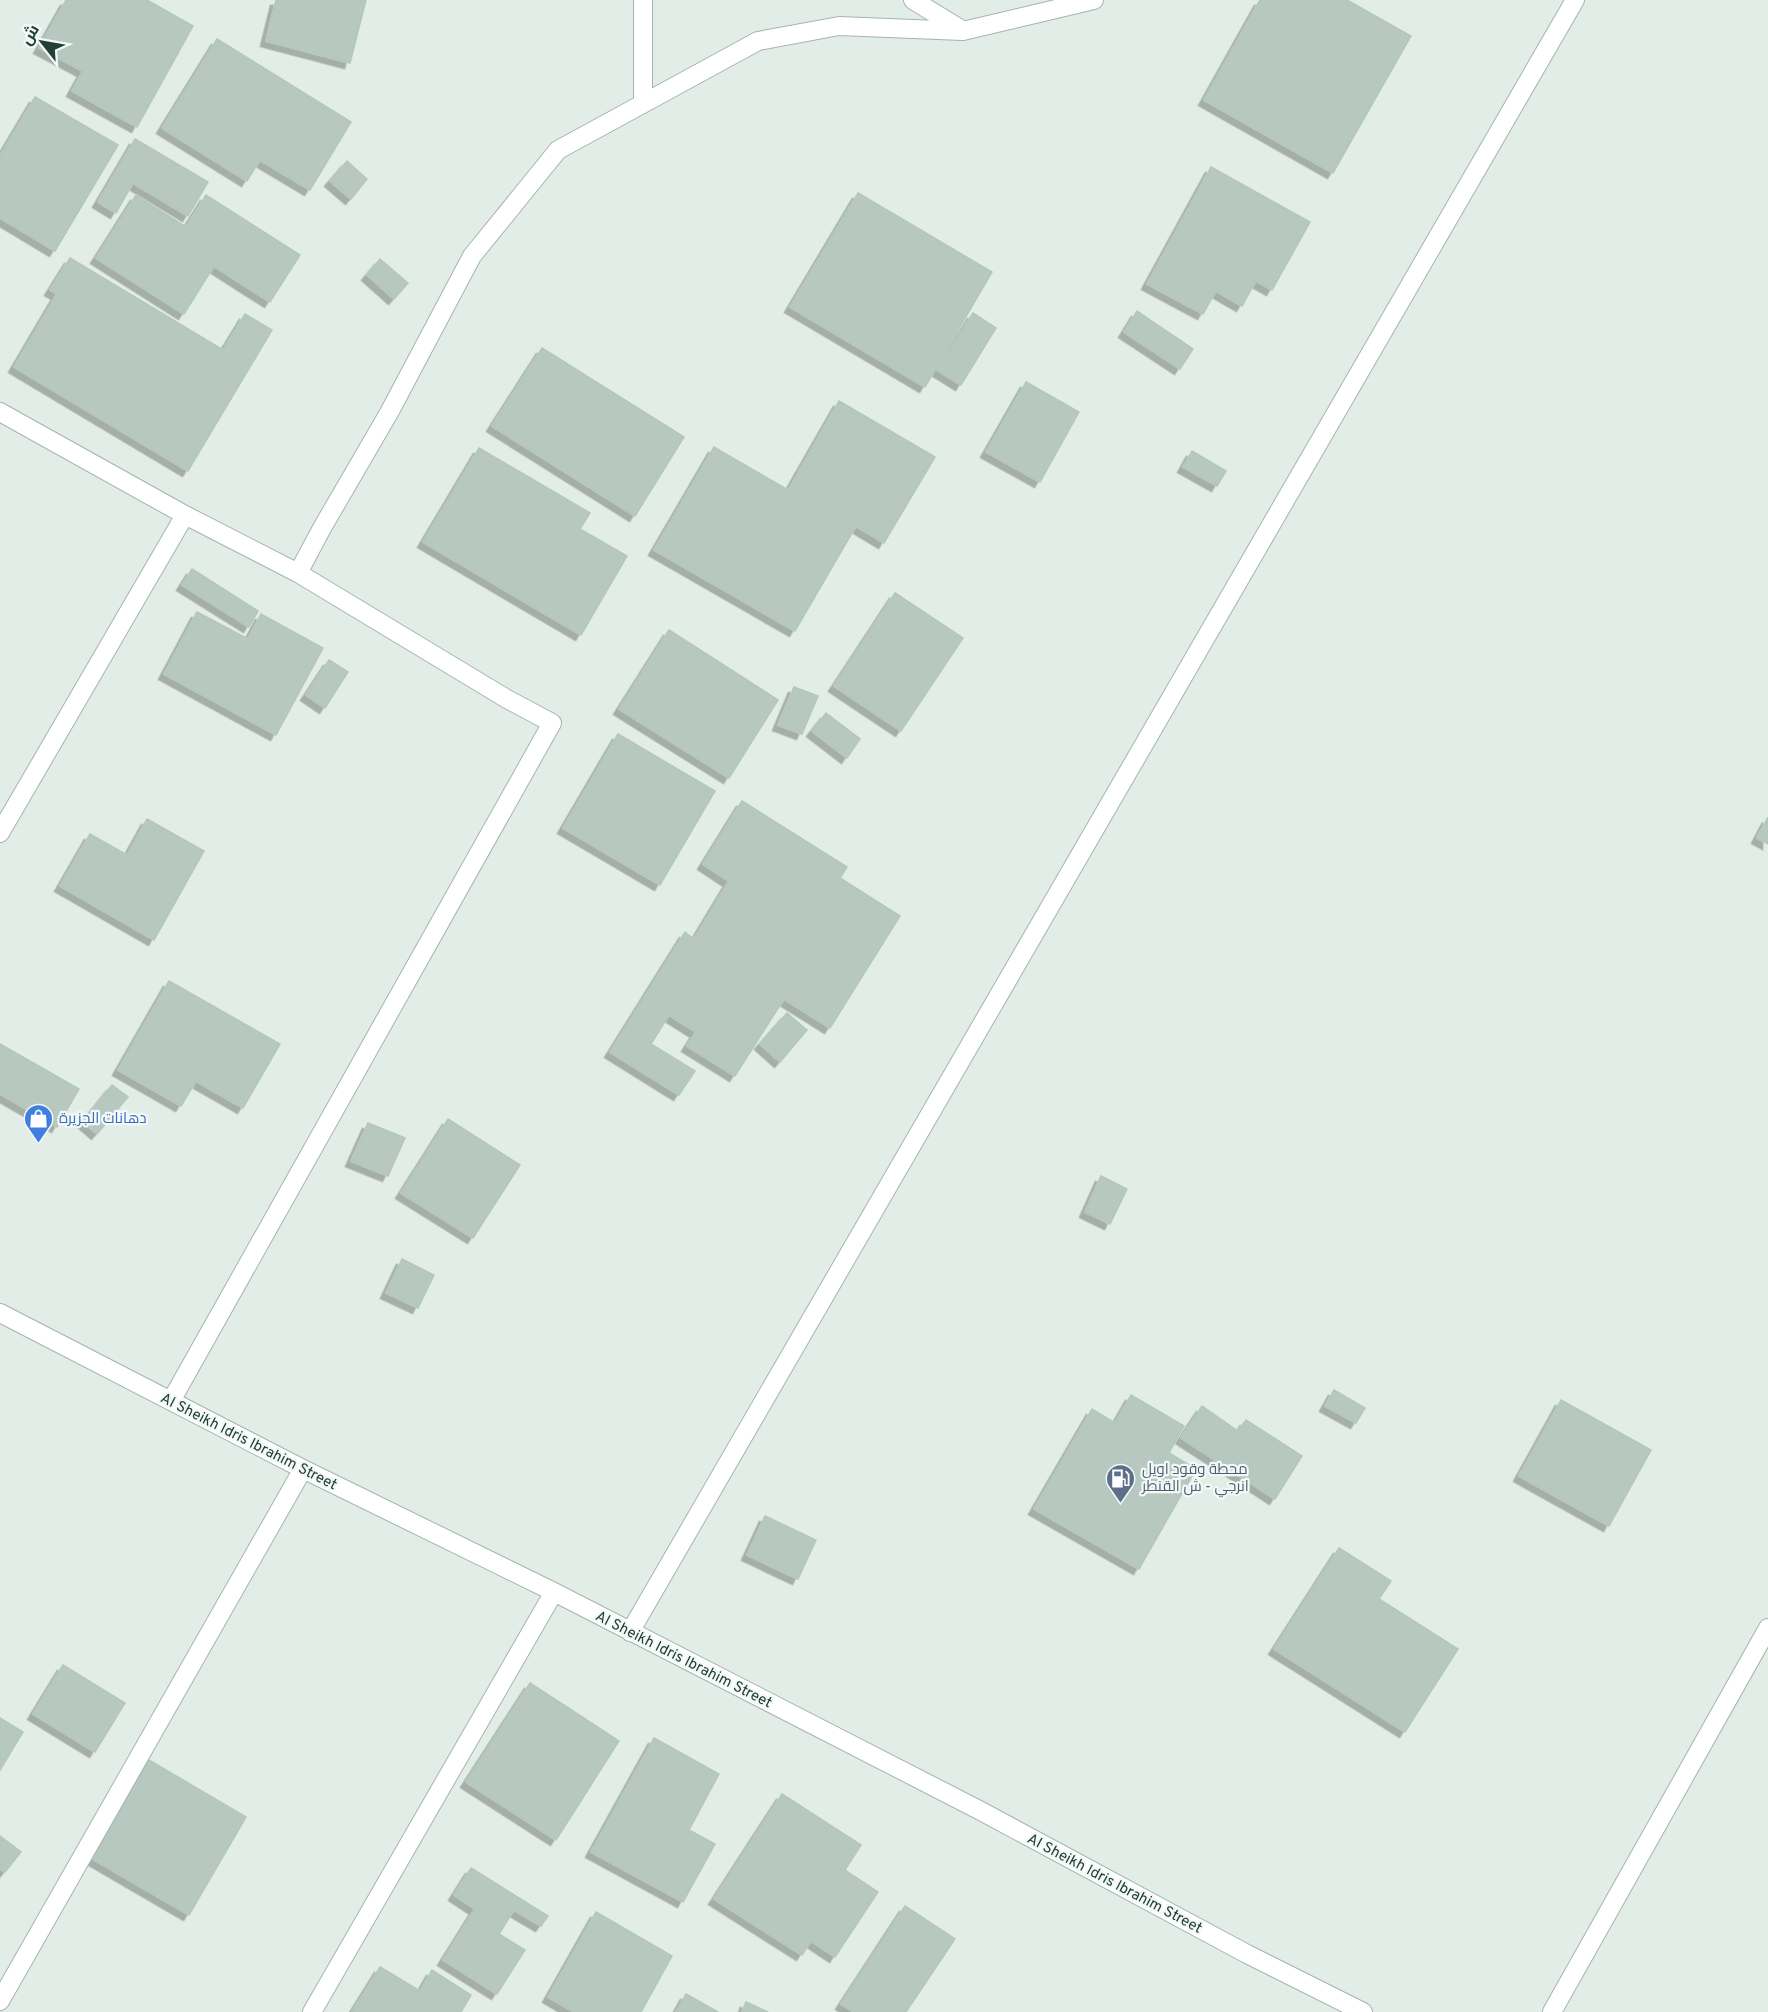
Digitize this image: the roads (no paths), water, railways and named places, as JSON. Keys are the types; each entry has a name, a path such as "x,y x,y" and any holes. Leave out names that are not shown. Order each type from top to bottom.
{"street":[{"path":"643,0 643,104"},
{"path":"913,0 963,31"},
{"path":"298,573 390,411 472,256 558,150 758,41 839,26 963,31 1094,0"},
{"path":"630,1632 1575,0"},
{"path":"0,412 185,515 298,573 507,699 552,723 171,1401"},
{"path":"0,832 185,515"},
{"name":"Al Sheikh Idris Ibrahim Street","path":"0,1313 303,1469 554,1592 979,1810 1247,1954 1363,2012"},
{"path":"0,2001 303,1469"},
{"path":"312,2012 554,1592"},
{"path":"1552,2012 1768,1628"}],"place":[{"name":"دهانات الجزيرة","path":"38,1144"},
{"name":"محطة وقود اويل انرجي - ش القنطر","path":"1121,1504"}]}
